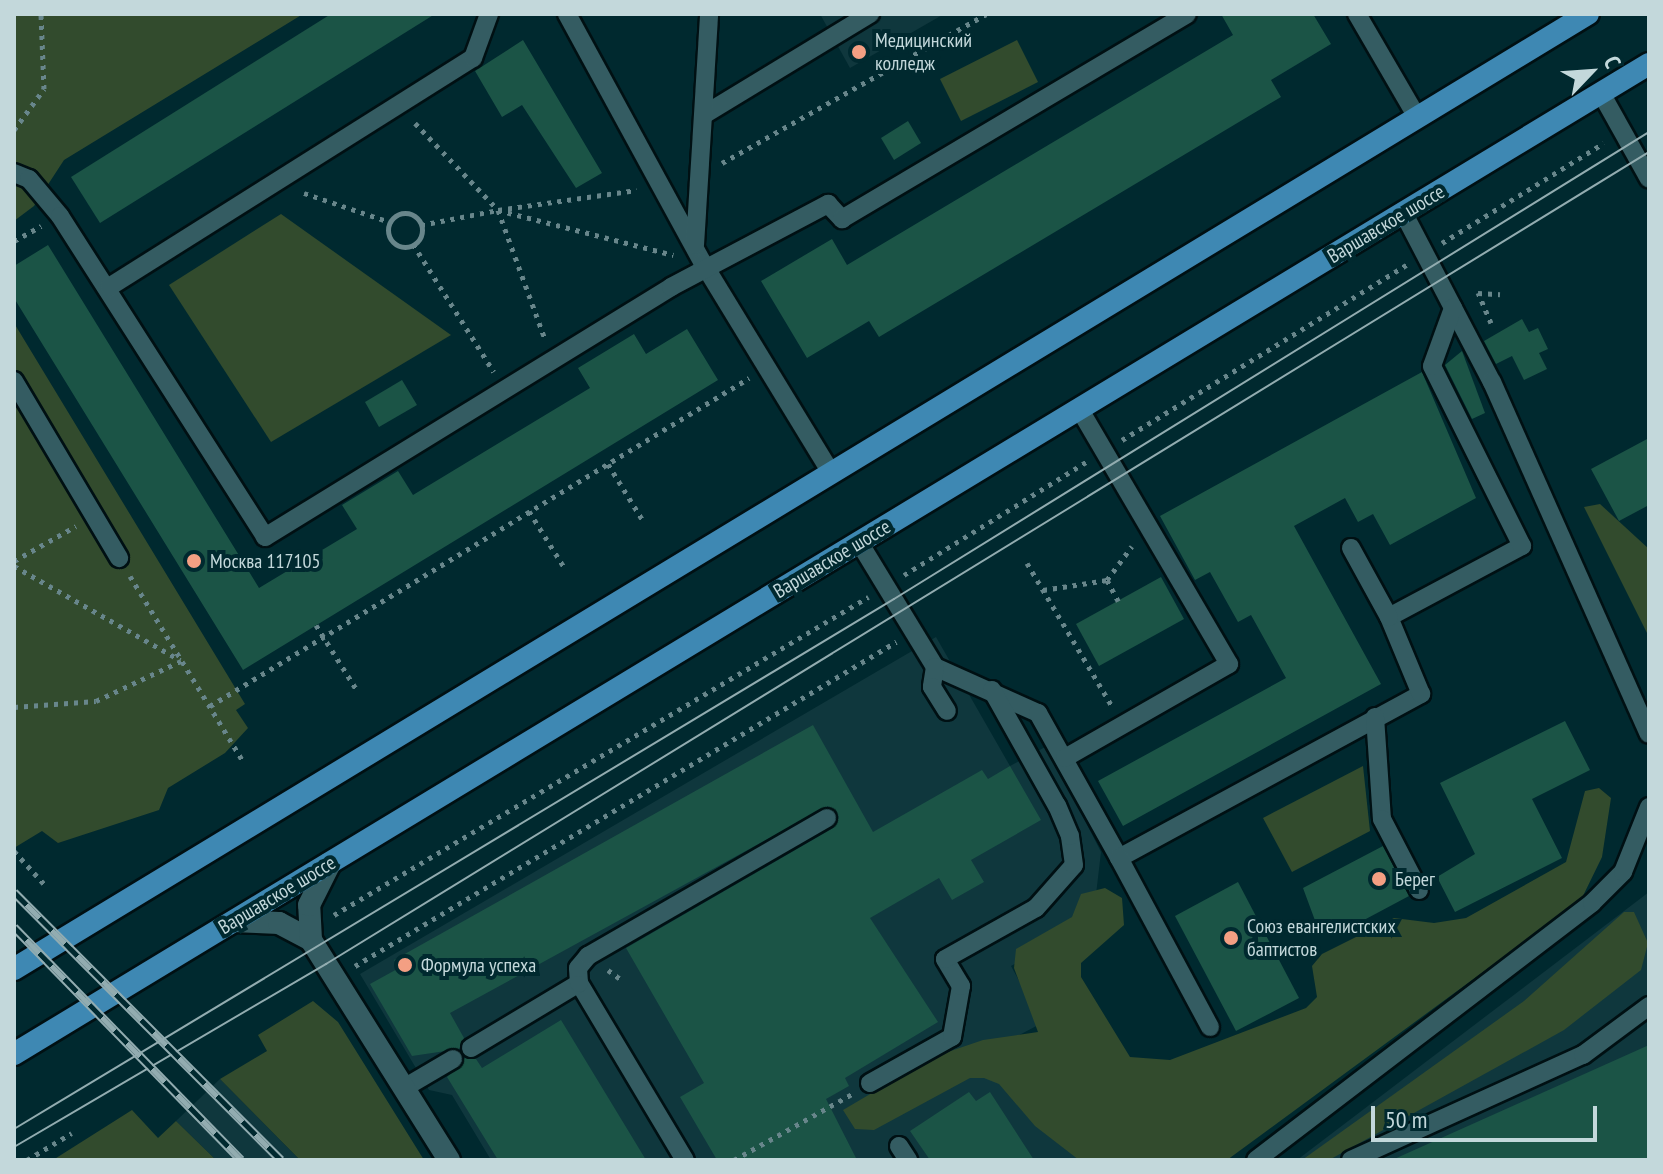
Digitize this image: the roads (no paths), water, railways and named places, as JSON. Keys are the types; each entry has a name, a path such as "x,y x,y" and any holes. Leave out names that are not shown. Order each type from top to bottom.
{"main road":[{"path":"14,969 1588,14"},
{"name":"Варшавское шоссе","path":"14,1054 1649,64"}],"street":[{"path":"330,863 309,905 310,935 449,1160"},
{"path":"234,921 279,923 310,935"}],"lane":[{"path":"109,287 473,58 489,14"},
{"path":"567,14 702,261 832,474"},
{"path":"702,261 698,177 707,113 709,14"},
{"path":"707,113 844,23 870,14"},
{"path":"14,173 29,179 45,197 109,287 265,537 671,287 702,261 828,204 842,219 1187,14"},
{"path":"1357,14 1418,119"},
{"path":"1601,93 1649,179"},
{"path":"1404,214 1453,308 1646,712 1649,734"},
{"path":"1389,617 1522,546 1432,366 1453,308"},
{"path":"14,381 119,558"},
{"path":"1065,758 1229,664 1080,410"},
{"path":"859,542 935,667 991,689 1038,713 1210,1027"},
{"path":"1119,858 1421,694 1389,617 1351,548"},
{"path":"935,667 932,687 947,711"},
{"path":"870,1083 952,1037 961,986 945,959 1036,908 1074,865 1057,806 991,689"},
{"path":"1375,717 1382,819 1419,890"},
{"path":"1256,1160 1592,903 1623,872 1649,807"},
{"path":"685,1160 579,983 578,968 588,956 827,818"},
{"path":"471,1048 579,983"},
{"path":"1351,1160 1583,1055 1649,1006"},
{"path":"404,1088 453,1059"}],"tram line":[{"path":"14,1129 894,599 1649,132"},
{"path":"14,1147 326,964 1649,152"}],"railway":[{"path":"14,892 281,1160"},
{"path":"14,927 241,1160"}],"place":[{"name":"Медицинский колледж","path":"859,52"},
{"name":"Москва 117105","path":"194,561"},
{"name":"Берег","path":"1379,879"},
{"name":"Союз евангелистских баптистов","path":"1231,938"},
{"name":"Формула успеха","path":"405,965"}]}
